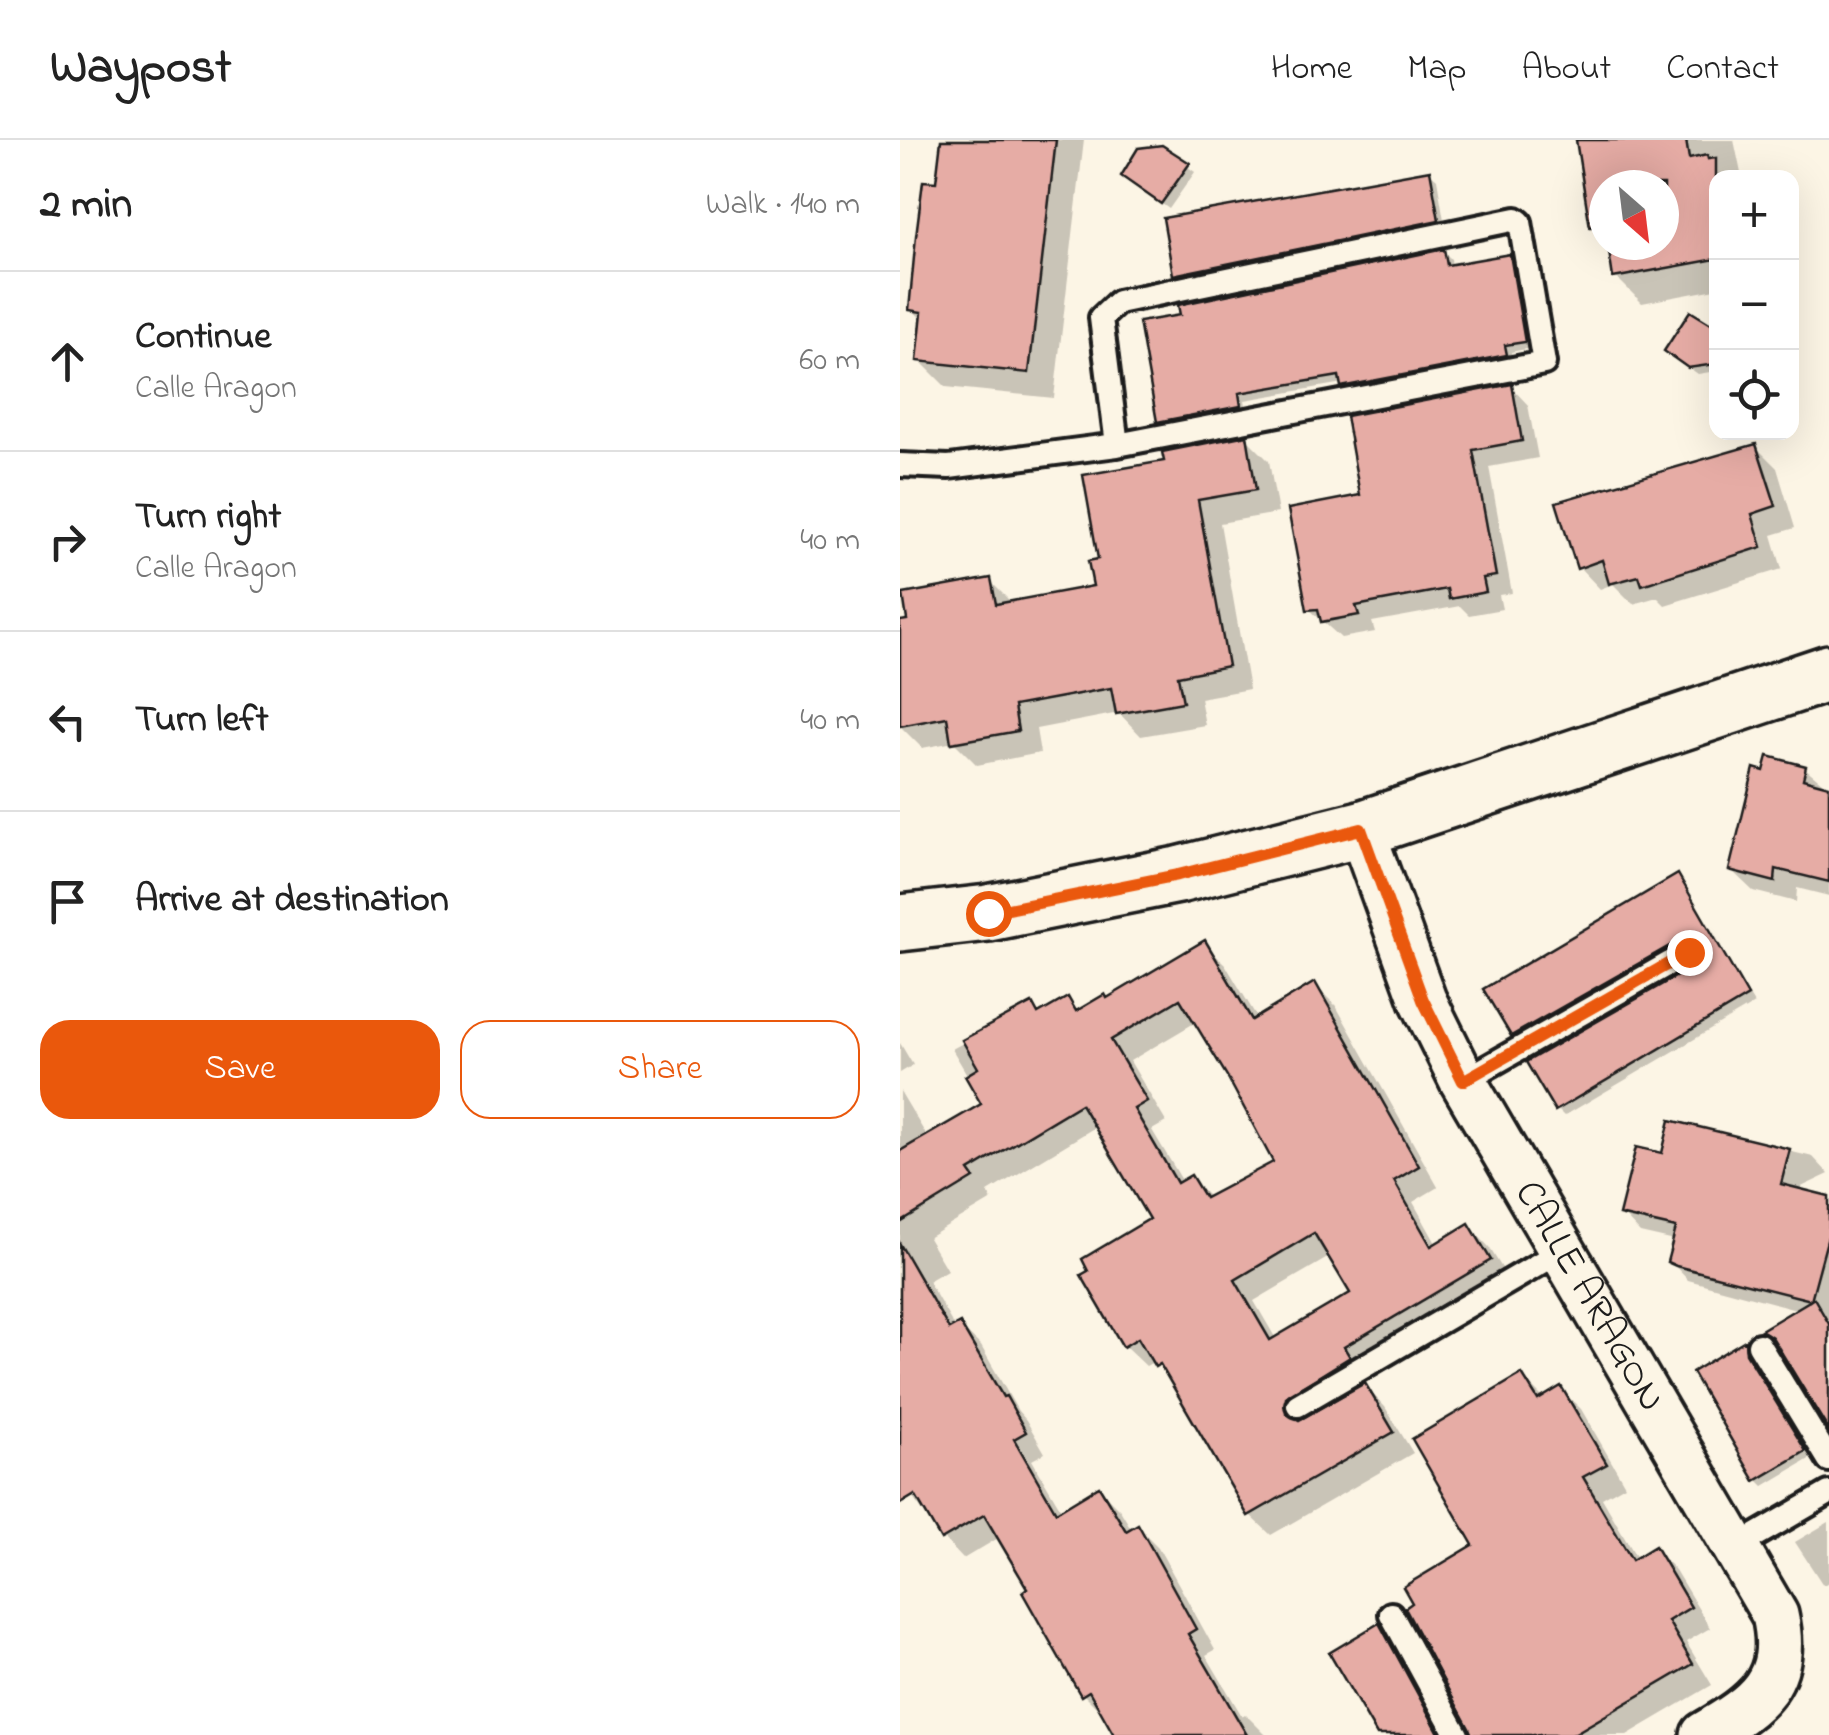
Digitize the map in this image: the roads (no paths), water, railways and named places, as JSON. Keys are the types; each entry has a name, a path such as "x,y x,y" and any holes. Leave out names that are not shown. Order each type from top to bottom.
{"street":[{"path":"900,924 988,913 1178,875 1361,829 1829,674"},
{"name":"CALLE ARAGON","path":"1361,829 1423,1000 1463,1081 1775,1615 1782,1643 1774,1677 1757,1702 1704,1735"}],"lane":[{"path":"900,465 950,467 1117,445 1544,363 1520,222 1516,219 1118,302 1101,318 1117,445"},
{"path":"1463,1081 1689,952"},
{"path":"1298,1405 1563,1250"},
{"path":"1759,1344 1829,1460"},
{"path":"1736,1547 1829,1493"},
{"path":"1391,1614 1458,1735"}]}
